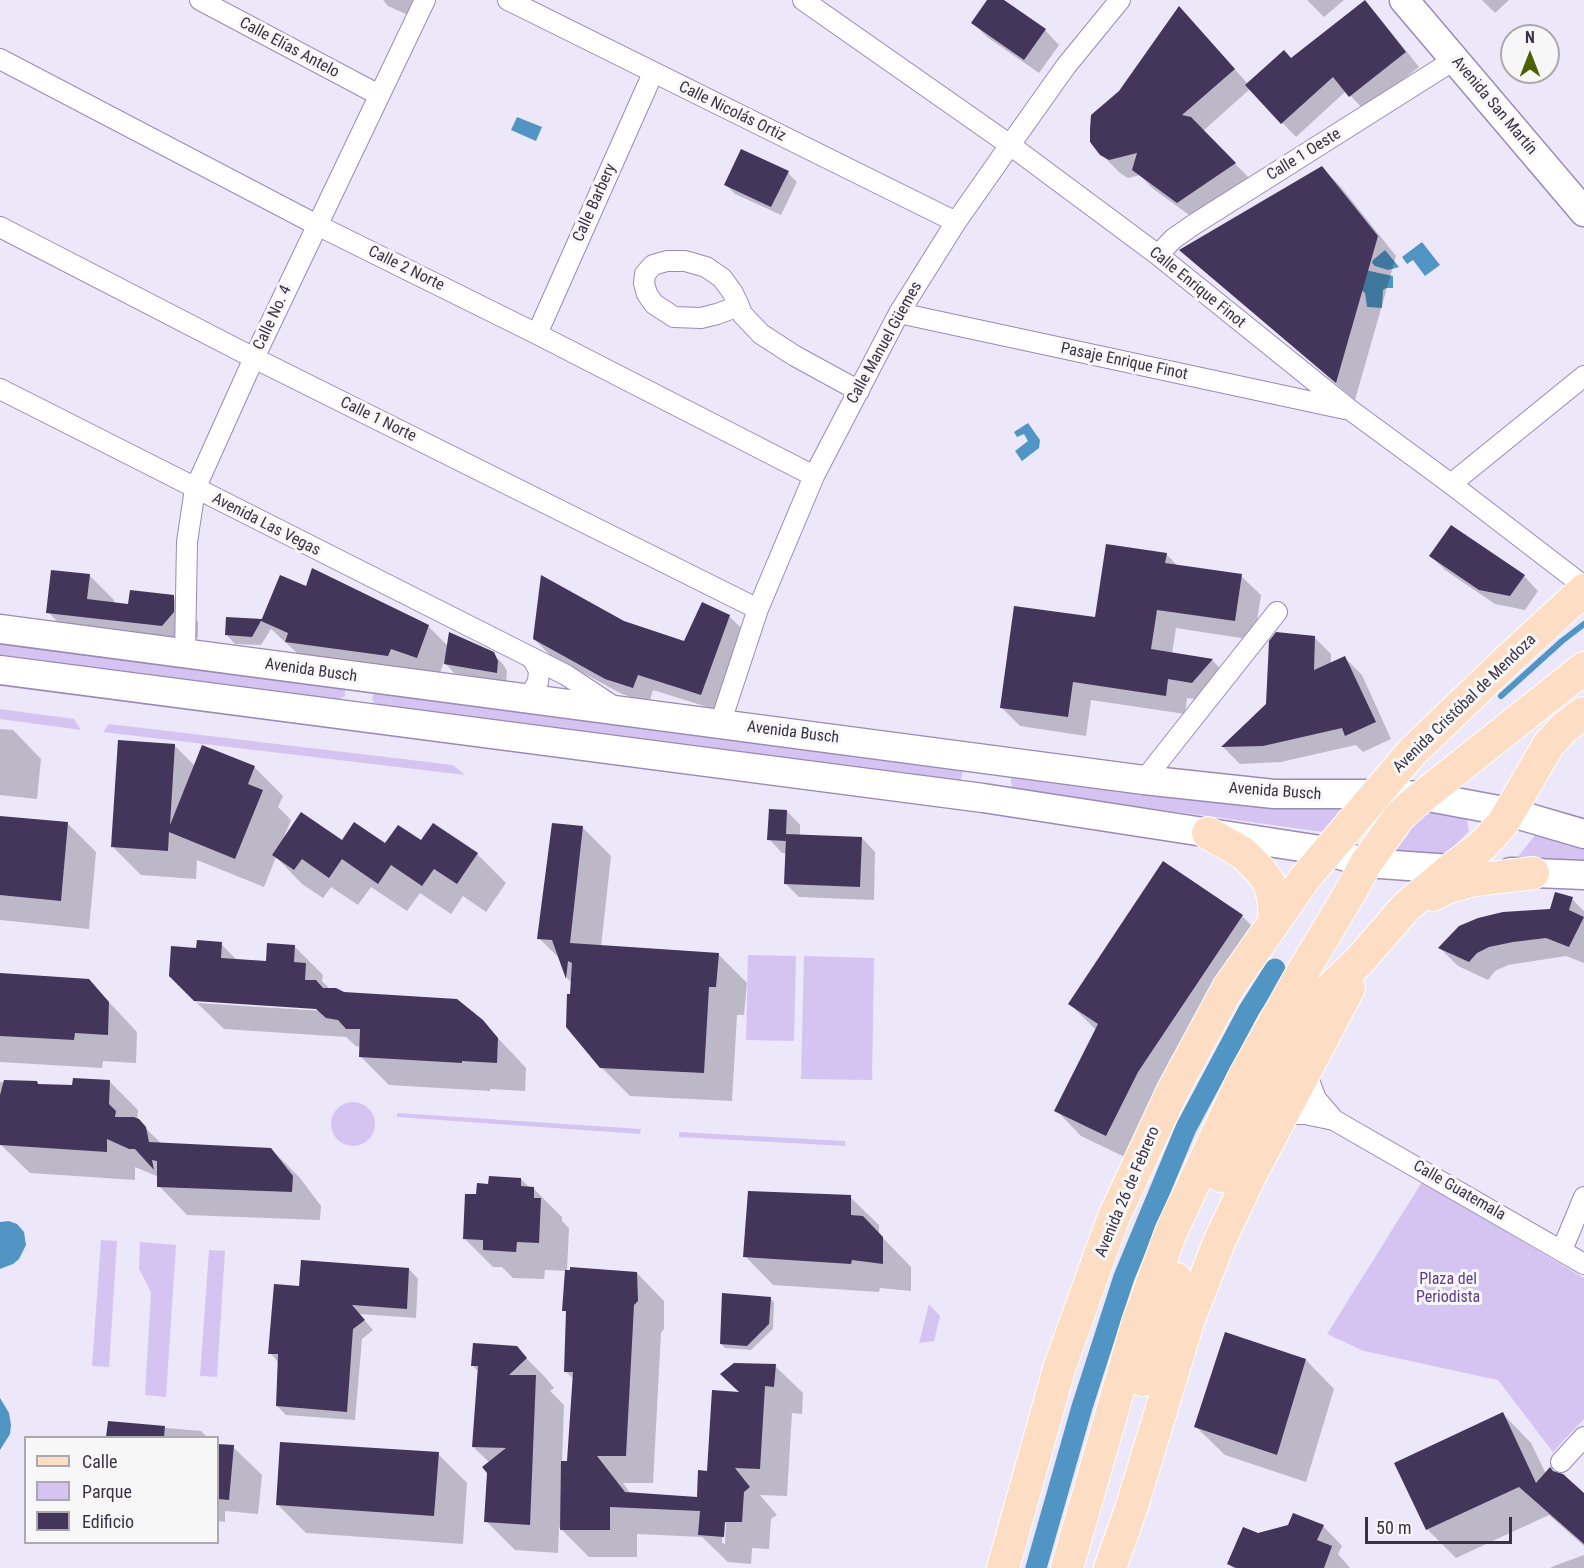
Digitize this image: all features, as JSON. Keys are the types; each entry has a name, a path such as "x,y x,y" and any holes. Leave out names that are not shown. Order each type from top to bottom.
{"main road":[{"name":"Avenida San Martín","path":"1404,0 1584,212"},
{"name":"Avenida Cristóbal de Mendoza","path":"1327,851 1430,734 1584,588"},
{"name":"Avenida Busch","path":"0,629 1144,780 1274,794 1423,796 1509,812 1584,834"},
{"path":"1067,1568 1138,1322 1171,1232 1244,1077 1302,973 1366,863 1399,817 1584,668"},
{"path":"0,670 983,798 1327,851 1366,863 1450,870 1584,875"},
{"path":"360,717 365,678"},
{"path":"1086,1568 1158,1331 1188,1245 1267,1082 1326,993 1361,959 1401,913 1450,870 1482,846 1503,823 1549,744 1583,713"},
{"path":"983,798 987,778 992,773 1000,771 1068,780 1100,774"},
{"path":"1208,832 1243,853 1260,870 1269,883 1275,919"},
{"name":"Avenida 26 de Febrero","path":"1003,1568 1060,1366 1113,1218 1184,1070 1228,988 1275,919 1327,851"},
{"path":"1401,913 1448,887 1475,880 1533,873"},
{"path":"1110,1568 1132,1506 1188,1322 1220,1240 1282,1114 1346,997 1361,959"}],"street":[{"name":"Calle Elías Antelo","path":"200,0 379,95"},
{"name":"Calle No. 4","path":"184,653 187,542 195,489 254,358 425,0"},
{"name":"Calle Nicolás Ortiz","path":"508,0 956,222"},
{"name":"Calle Enrique Finot","path":"803,0 1010,145 1158,255 1348,409 1451,484 1584,588"},
{"name":"Calle Manuel Güemes","path":"720,724 758,609 814,476 899,314 956,222 1066,66 1119,0"},
{"name":"Calle 2 Norte","path":"0,59 317,225 537,333 814,476"},
{"name":"Calle 1 Oeste","path":"1158,255 1173,239 1193,225 1454,60"},
{"name":"Calle Barbery","path":"537,333 653,73"},
{"name":"Calle 1 Norte","path":"0,227 254,358 758,609"},
{"path":"739,306 742,314 761,333 795,356 859,391"},
{"name":"Pasaje Enrique Finot","path":"899,314 1348,409"},
{"path":"1451,484 1584,375"},
{"name":"Avenida Las Vegas","path":"0,389 566,675 622,711"},
{"path":"1144,780 1277,612"},
{"path":"523,699 532,692 538,682 538,670 533,660"},
{"name":"Calle Guatemala","path":"1305,1070 1316,1099 1334,1120"},
{"name":"Calle Guatemala","path":"1282,1114 1305,1114 1334,1120 1584,1263"},
{"path":"1562,1250 1584,1197"},
{"path":"1561,1462 1584,1437"}],"green space":[{"path":"0,639 339,684 345,689 345,696 338,700 0,655"},
{"path":"374,692 963,770 961,780 944,780 377,705 372,700"},
{"path":"0,709 74,719 81,730 0,719"},
{"path":"109,724 453,765 465,775 103,732"},
{"path":"1019,775 1273,806 1341,809 1323,832 1012,789 1011,778"},
{"path":"1420,810 1466,815 1469,831 1446,855 1399,853 1393,847"},
{"path":"1536,834 1584,849 1584,860 1517,858"},
{"path":"748,955 796,956 794,1041 746,1040"},
{"path":"804,956 874,958 872,1080 801,1079"},
{"path":"353,1102 368,1109 375,1124 368,1139 353,1146 338,1139 331,1124 338,1109"},
{"path":"397,1113 641,1129 640,1134 397,1117"},
{"path":"679,1132 845,1141 845,1146 679,1137"},
{"name":"Plaza del Periodista","path":"1422,1182 1584,1278 1584,1419 1553,1452 1498,1380 1364,1351 1327,1334"},
{"path":"101,1240 117,1241 109,1367 92,1366"},
{"path":"140,1242 176,1245 166,1397 145,1395 151,1292 139,1269"},
{"path":"209,1250 225,1251 217,1377 200,1376"},
{"path":"929,1304 940,1316 934,1341 919,1343"}],"water":[{"path":"517,117 542,127 536,141 511,130"},
{"path":"1422,242 1440,265 1425,276 1413,260 1407,264 1402,257"},
{"path":"1385,250 1399,267 1388,270 1372,263"},
{"path":"1365,270 1393,276 1393,288 1383,290 1382,308 1367,307 1365,293 1358,287"},
{"path":"1028,423 1040,440 1039,448 1022,461 1015,451 1028,441 1024,434 1017,437 1014,432"},
{"path":"9,1221 17,1224 24,1232 26,1245 19,1259 0,1269 0,1222"},
{"path":"0,1398 9,1413 11,1425 10,1434 0,1450"}],"building":[{"path":"987,0 1004,0 1046,29 1024,60 971,23"},
{"path":"1365,0 1406,52 1349,97 1333,77 1281,124 1245,85 1284,50 1291,58"},
{"path":"1179,6 1235,69 1182,115 1191,117 1236,163 1177,203 1132,170 1137,153 1109,160 1100,155 1090,142 1090,129 1091,115 1119,91"},
{"path":"741,149 789,171 771,207 724,185"},
{"path":"1322,166 1378,236 1336,383 1179,250"},
{"path":"1451,525 1525,575 1510,596 1479,590 1429,556"},
{"path":"1106,544 1167,553 1165,563 1242,574 1235,621 1157,610 1151,649 1213,659 1192,683 1168,679 1166,696 1073,682 1068,717 1000,708 1014,606 1095,617"},
{"path":"312,568 429,625 417,658 391,649 388,656 285,642 288,633 261,621 280,575 306,586"},
{"path":"51,570 90,574 87,599 128,604 130,590 174,595 174,612 162,626 46,613"},
{"path":"541,575 624,621 684,641 702,602 730,615 701,695 638,675 633,688 605,679 533,639"},
{"path":"226,617 262,619 252,637 225,635"},
{"path":"449,632 494,652 498,661 497,673 444,664"},
{"path":"1276,632 1315,636 1314,670 1345,656 1376,722 1345,736 1342,728 1263,746 1221,747 1266,704 1269,641"},
{"path":"118,740 175,744 170,825 202,745 255,766 248,784 263,790 235,859 169,832 168,851 111,847"},
{"path":"769,809 787,810 786,834 862,837 860,887 784,884 786,841 767,840"},
{"path":"301,812 342,840 354,822 385,843 398,825 421,840 433,823 478,853 457,884 434,869 422,886 391,865 378,884 342,859 329,878 302,859 294,870 272,855"},
{"path":"0,816 68,822 61,901 0,895"},
{"path":"552,823 583,826 570,943 719,953 716,987 709,987 704,1073 600,1068 566,1027 567,994 570,994 572,963 568,961 566,979 552,940 537,939"},
{"path":"1163,861 1243,915 1138,1072 1106,1136 1054,1111 1098,1024 1068,1004"},
{"path":"1555,892 1573,897 1569,910 1584,917 1569,947 1546,938 1513,942 1489,947 1477,953 1469,962 1438,948 1459,926 1478,918 1503,912 1550,909"},
{"path":"197,940 222,942 221,958 266,961 267,943 295,945 294,962 306,963 305,980 316,980 323,988 336,988 344,992 457,999 483,1020 498,1038 497,1063 359,1057 360,1029 346,1029 338,1020 326,1018 316,1009 194,1001 169,976 171,946 196,948"},
{"path":"0,973 89,979 109,1002 108,1035 75,1033 74,1040 0,1036"},
{"path":"73,1078 110,1080 109,1104 116,1111 115,1117 139,1119 146,1127 149,1142 271,1148 293,1176 292,1192 157,1187 157,1161 152,1160 154,1170 135,1149 129,1149 107,1139 107,1152 0,1145 0,1095 4,1080 72,1085"},
{"path":"489,1176 521,1178 521,1186 534,1187 534,1198 541,1198 539,1243 517,1242 516,1252 483,1250 483,1240 463,1239 465,1194 476,1194 477,1183 488,1184"},
{"path":"748,1191 851,1195 851,1215 863,1216 883,1237 883,1264 852,1260 851,1264 743,1257"},
{"path":"301,1260 409,1268 407,1309 352,1305 365,1320 353,1329 347,1412 276,1406 278,1354 268,1354 274,1284 299,1286"},
{"path":"570,1267 637,1272 638,1301 634,1305 626,1456 597,1456 625,1492 697,1497 698,1470 707,1471 712,1390 739,1392 720,1374 734,1363 776,1364 774,1387 765,1386 760,1469 735,1468 750,1487 744,1492 742,1522 725,1522 724,1537 698,1535 700,1511 610,1507 610,1530 560,1530 561,1461 567,1461 573,1372 564,1372 566,1311 562,1311 565,1270 570,1270"},
{"path":"722,1293 771,1297 769,1324 747,1346 720,1344"},
{"path":"1225,1332 1306,1359 1277,1455 1194,1427"},
{"path":"473,1343 517,1346 527,1358 509,1375 536,1375 530,1525 484,1522 487,1473 482,1467 506,1448 472,1447 478,1366 471,1366"},
{"path":"1503,1412 1536,1483 1550,1467 1553,1471 1563,1474 1584,1493 1584,1544 1519,1487 1426,1530 1394,1463"},
{"path":"108,1421 165,1426 164,1436 106,1436"},
{"path":"280,1442 439,1452 434,1516 276,1505"},
{"path":"219,1444 234,1445 229,1500 219,1499"},
{"path":"1293,1513 1324,1525 1317,1540 1332,1546 1324,1568 1236,1568 1227,1564 1243,1527 1258,1533 1288,1525"}],"waterway":[{"path":"1501,696 1584,624"},
{"path":"1036,1568 1082,1407 1124,1277 1186,1128 1249,1010 1275,969"}]}
